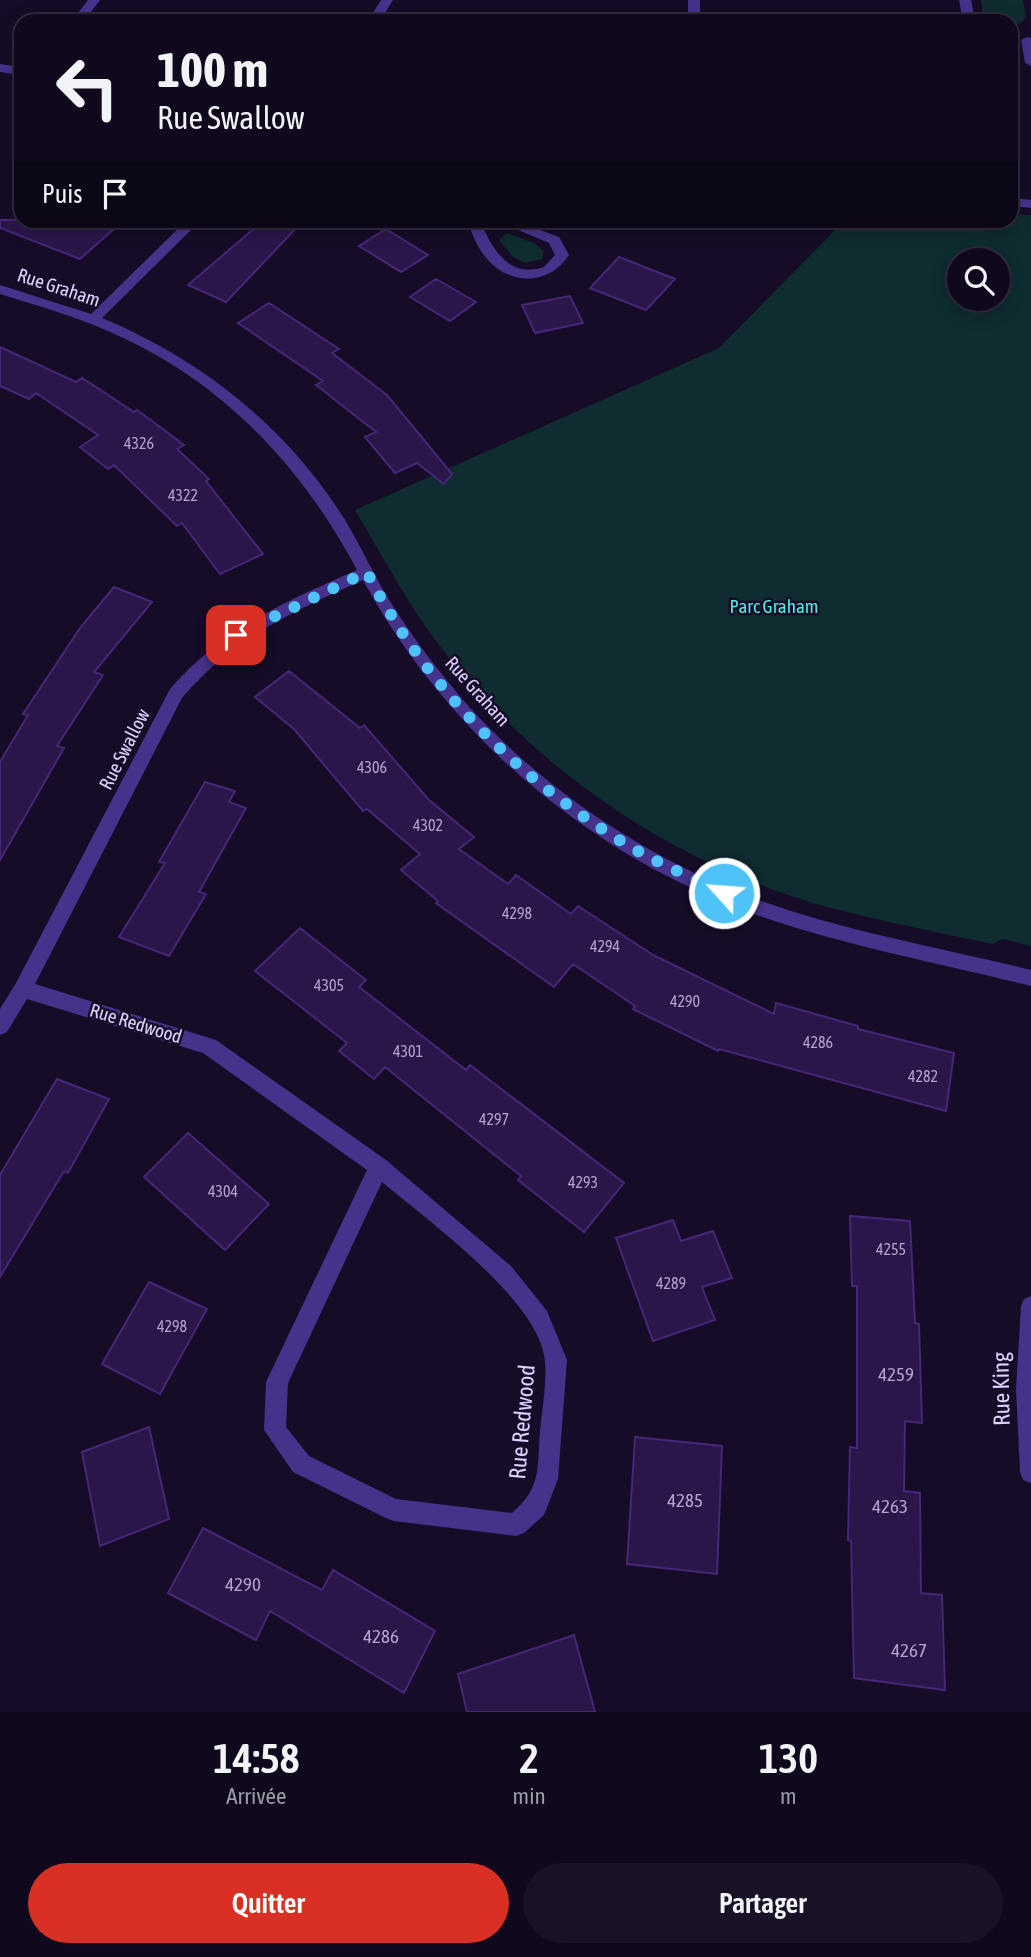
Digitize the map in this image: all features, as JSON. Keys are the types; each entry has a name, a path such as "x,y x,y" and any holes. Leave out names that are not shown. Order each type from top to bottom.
{"street":[{"path":"83,14 94,0"},
{"path":"1024,39 1031,63"},
{"path":"93,319 187,228"},
{"path":"477,228 485,247 500,265 524,274 537,275 558,264 562,255 554,240 522,228"},
{"name":"Rue Graham","path":"0,289 93,319 163,353 221,393 251,418 315,489 409,643 440,684 526,771 584,815 647,856 724,893 791,918 1031,978"},
{"name":"Rue Swallow","path":"0,1026 23,989 176,694 194,670 236,635 367,572"},
{"name":"Rue Redwood","path":"23,989 209,1046 379,1167 504,1273 541,1318 556,1360 547,1479 536,1507 516,1525 394,1510 301,1464 275,1430 277,1381 379,1167"},
{"name":"Rue King","path":"1031,1306 1026,1343 1026,1384 1031,1472"}],"green space":[{"path":"981,0 1023,0 1026,17 1018,24 1018,14 983,14"},
{"name":"Parc Graham","path":"1018,214 1031,215 1031,946 1003,939 992,944 909,926 827,907 771,889 716,866 663,839 612,807 564,772 519,733 477,690 416,613 355,510 719,348 837,228 1018,228"},
{"path":"507,233 534,243 544,251 542,259 525,263 513,257 499,240"}],"building":[{"path":"0,220 14,220 14,228 115,228 80,259 0,228"},
{"path":"255,228 296,228 226,302 188,285"},
{"path":"386,229 428,255 401,272 359,246"},
{"path":"619,257 675,279 646,310 590,288"},
{"path":"436,279 476,302 450,321 410,297"},
{"path":"570,296 583,323 535,333 522,305"},
{"path":"269,303 339,349 332,353 387,395 452,474 444,484 417,463 395,473 365,437 376,432 316,385 323,381 238,323"},
{"path":"0,347 76,382 82,378 134,412 137,410 184,445 177,449 209,479 206,481 263,554 220,574 182,523 177,526 114,465 108,469 80,447 98,435 36,393 29,399 0,386"},
{"path":"114,587 152,602 94,672 103,675 57,746 64,748 0,860 0,762 28,715 23,714 80,628"},
{"path":"289,671 360,728 364,725 429,800 474,837 459,849 508,884 516,875 571,914 578,906 653,955 774,1014 776,1003 858,1026 858,1029 954,1053 946,1111 719,1049 718,1051 633,1009 635,1006 573,964 554,987 436,903 438,901 401,870 420,854 367,809 363,811 294,729 255,697"},
{"path":"205,782 235,791 229,802 246,808 199,892 206,894 169,956 119,937 165,863 159,862"},
{"path":"300,928 366,980 359,987 466,1070 470,1065 624,1183 584,1232 518,1180 521,1176 385,1067 374,1079 339,1051 347,1043 255,971"},
{"path":"57,1079 109,1099 68,1173 64,1171 0,1277 0,1175"},
{"path":"188,1133 269,1204 225,1250 144,1177"},
{"path":"850,1216 910,1221 915,1323 919,1324 922,1423 905,1421 904,1491 920,1493 921,1593 942,1595 945,1690 854,1678 851,1541 848,1540 850,1447 857,1448 857,1286 852,1286"},
{"path":"673,1220 681,1241 713,1231 732,1278 702,1287 715,1320 653,1341 616,1238"},
{"path":"149,1282 207,1309 160,1394 102,1364"},
{"path":"149,1427 169,1519 100,1546 82,1452"},
{"path":"635,1437 722,1446 717,1574 627,1564"},
{"path":"203,1528 322,1590 333,1570 435,1631 404,1693 270,1611 256,1640 168,1593"},
{"path":"574,1635 595,1712 467,1712 458,1674"}],"route":[{"path":"236,635 367,572 409,643 440,684 526,771 584,815 647,856 724,893"}]}
